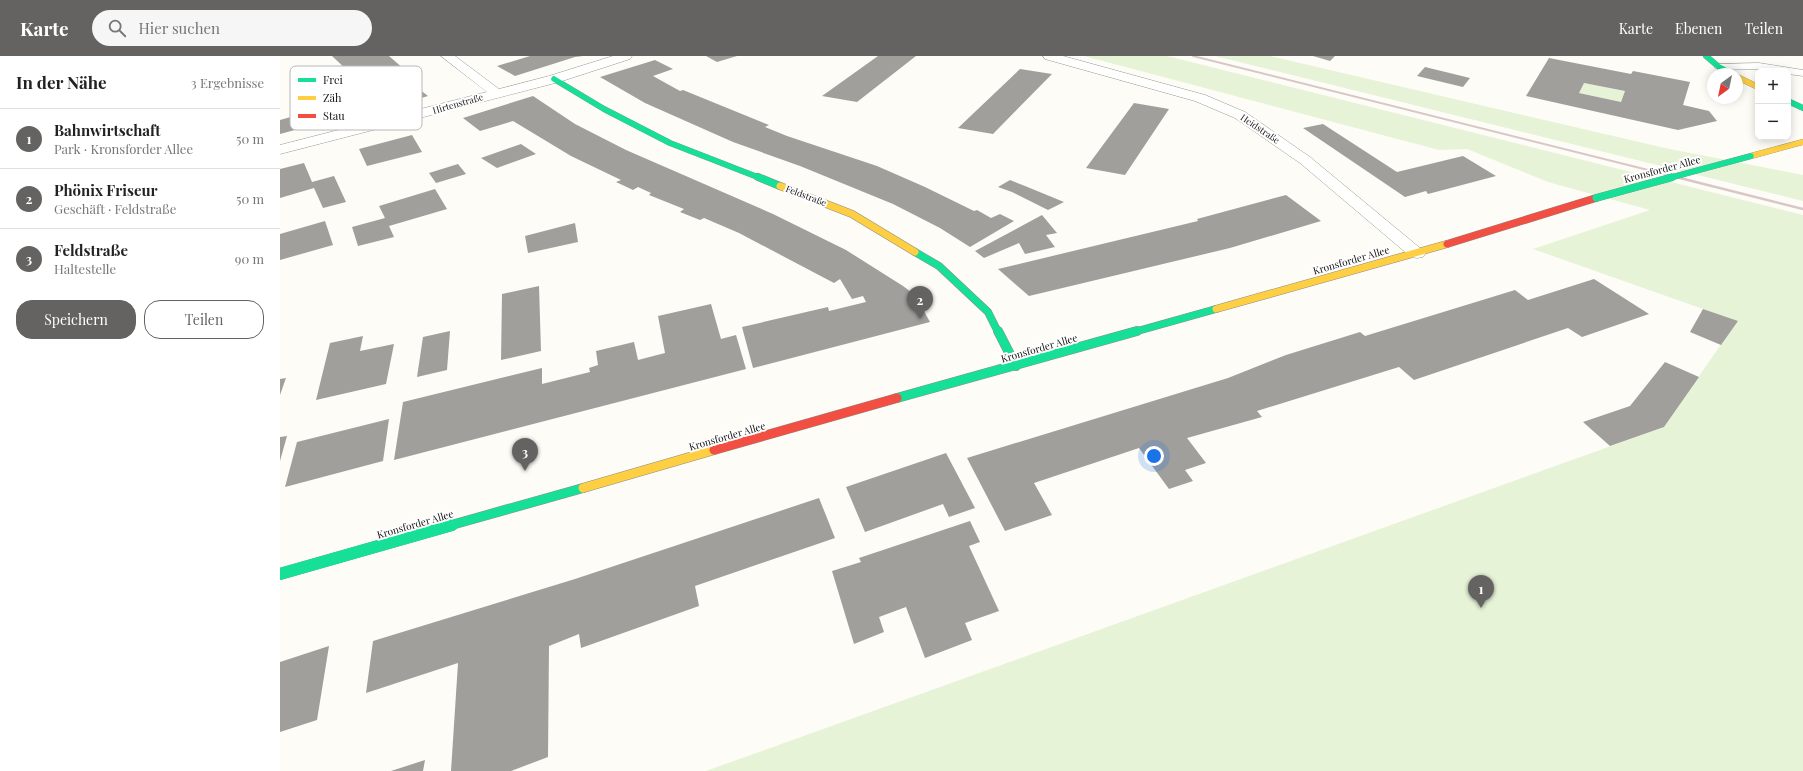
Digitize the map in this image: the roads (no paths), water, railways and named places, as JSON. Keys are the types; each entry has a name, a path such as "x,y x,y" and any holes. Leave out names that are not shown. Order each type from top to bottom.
{"main road":[{"path":"1706,56 1719,67"},
{"name":"Feldstraße","path":"554,79 604,109 670,143 852,214 940,266 988,312 1016,366"},
{"path":"1743,80 1755,86"},
{"path":"1791,102 1803,108"},
{"name":"Kronsforder Allee","path":"280,574 1417,253 1596,198 1803,142"}],"street":[{"name":"Hirtenstraße","path":"447,56 496,93"},
{"name":"Hirtenstraße","path":"422,115 496,93 554,79 626,56"},
{"name":"Heidstraße","path":"1049,56 1200,98 1240,114 1305,160 1417,253"},
{"name":"Hirtenstraße","path":"280,150 361,130"}],"lane":[{"path":"1719,67 1759,66 1803,73"}],"railway":[{"path":"1193,56 1680,178"},
{"path":"1676,177 1803,209"}],"place":[{"name":"Phönix Friseur","path":"920,319"},
{"name":"Feldstraße","path":"525,471"},
{"name":"Bahnwirtschaft","path":"1481,608"}]}
